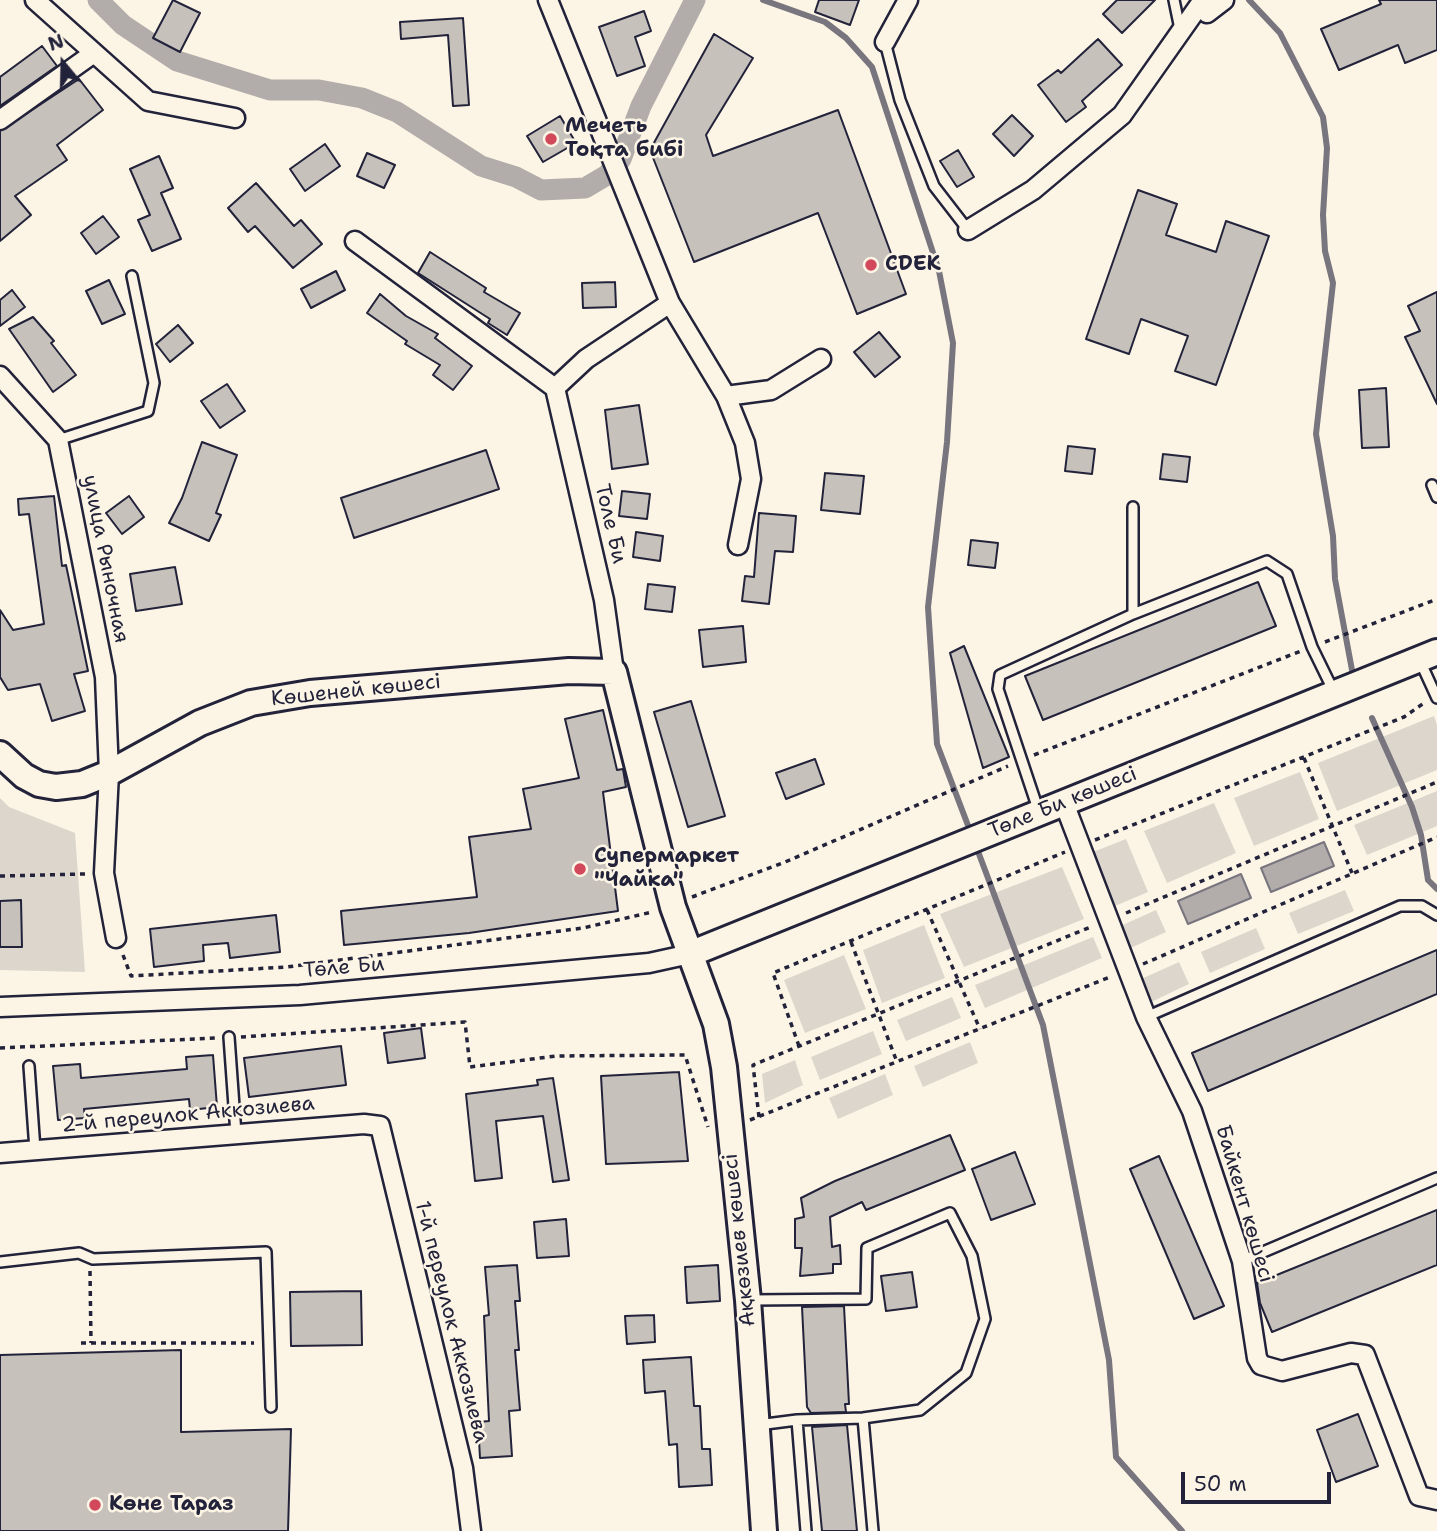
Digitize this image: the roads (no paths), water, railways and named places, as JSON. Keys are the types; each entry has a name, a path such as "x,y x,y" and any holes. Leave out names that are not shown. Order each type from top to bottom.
{"main road":[{"name":"Төле Би көшесі","path":"690,954 1428,656"},
{"name":"Көшеней көшесі","path":"0,754 24,776 39,784 82,784 109,773 200,723 251,703 324,691 569,671 614,672"},
{"name":"Ақкөзиев көшесі","path":"614,672 673,907 716,1024 724,1066 748,1300 764,1531"}],"street":[{"path":"34,0 148,101 235,118"},
{"path":"885,42 908,0"},
{"path":"968,230 1033,190 1122,115 1180,30 1205,6 1224,0"},
{"path":"550,4 670,303 726,396 745,443 751,479 738,545"},
{"path":"0,120 94,53"},
{"path":"355,241 555,388 586,359 670,303"},
{"path":"726,396 771,390 821,359"},
{"path":"0,376 58,440"},
{"name":"Толе Би","path":"555,388 604,600 614,672"},
{"name":"улица Рыночная","path":"58,440 106,677 109,773 104,873 116,938"},
{"name":"Байкент көшесі","path":"1064,803 1146,1017 1192,1111 1242,1261 1257,1358 1261,1365 1282,1371 1351,1353 1364,1355 1419,1496 1437,1500"},
{"name":"Төле Би","path":"0,1007 300,995 649,964 690,954"},
{"name":"2-й переулок Аккозиева","path":"0,1153 236,1134 380,1126"},
{"name":"1-й переулок Аккозиева","path":"380,1126 463,1468 471,1531"}],"lane":[{"path":"1174,0 1180,30"},
{"path":"885,42 900,100 934,186 968,230"},
{"path":"58,440 148,411 154,383 132,276"},
{"path":"1432,485 1437,496"},
{"path":"1133,507 1133,614"},
{"path":"1039,812 998,689 1000,675 1133,614 1267,561 1287,574 1312,648 1334,693"},
{"path":"1428,656 1437,698"},
{"path":"1146,1017 1400,906 1422,906 1437,915"},
{"path":"229,1037 236,1134"},
{"path":"29,1066 34,1150"},
{"path":"1242,1261 1437,1178"},
{"path":"748,1300 866,1298 867,1248 950,1213 972,1256 985,1319 966,1373 920,1410 863,1418 797,1420 757,1425"},
{"path":"0,1262 79,1253 93,1259 266,1252 271,1406"},
{"path":"863,1418 873,1531"},
{"path":"797,1420 806,1531"}],"waterway":[{"path":"98,0 123,25 177,61 270,90 319,90 362,98 397,112 481,166 516,177 541,190 585,188 607,175 621,159 641,106 695,0"},
{"path":"763,0 825,22 846,38 872,67 939,271 953,343 947,442 928,607 937,744 972,836"},
{"path":"1249,0 1280,33 1323,117 1327,148 1323,215 1325,251 1333,283 1316,434 1333,536 1335,579 1352,670"},
{"path":"1372,718 1412,807 1421,835 1428,880 1437,889"},
{"path":"976,846 1043,1025 1109,1360 1116,1457 1182,1531"}],"place":[{"name":"Мечеть Тоқта бибі","path":"551,139"},
{"name":"CDEK","path":"871,265"},
{"name":"Супермаркет \"Чайка\"","path":"580,869"},
{"name":"Көне Тараз","path":"95,1505"}]}
